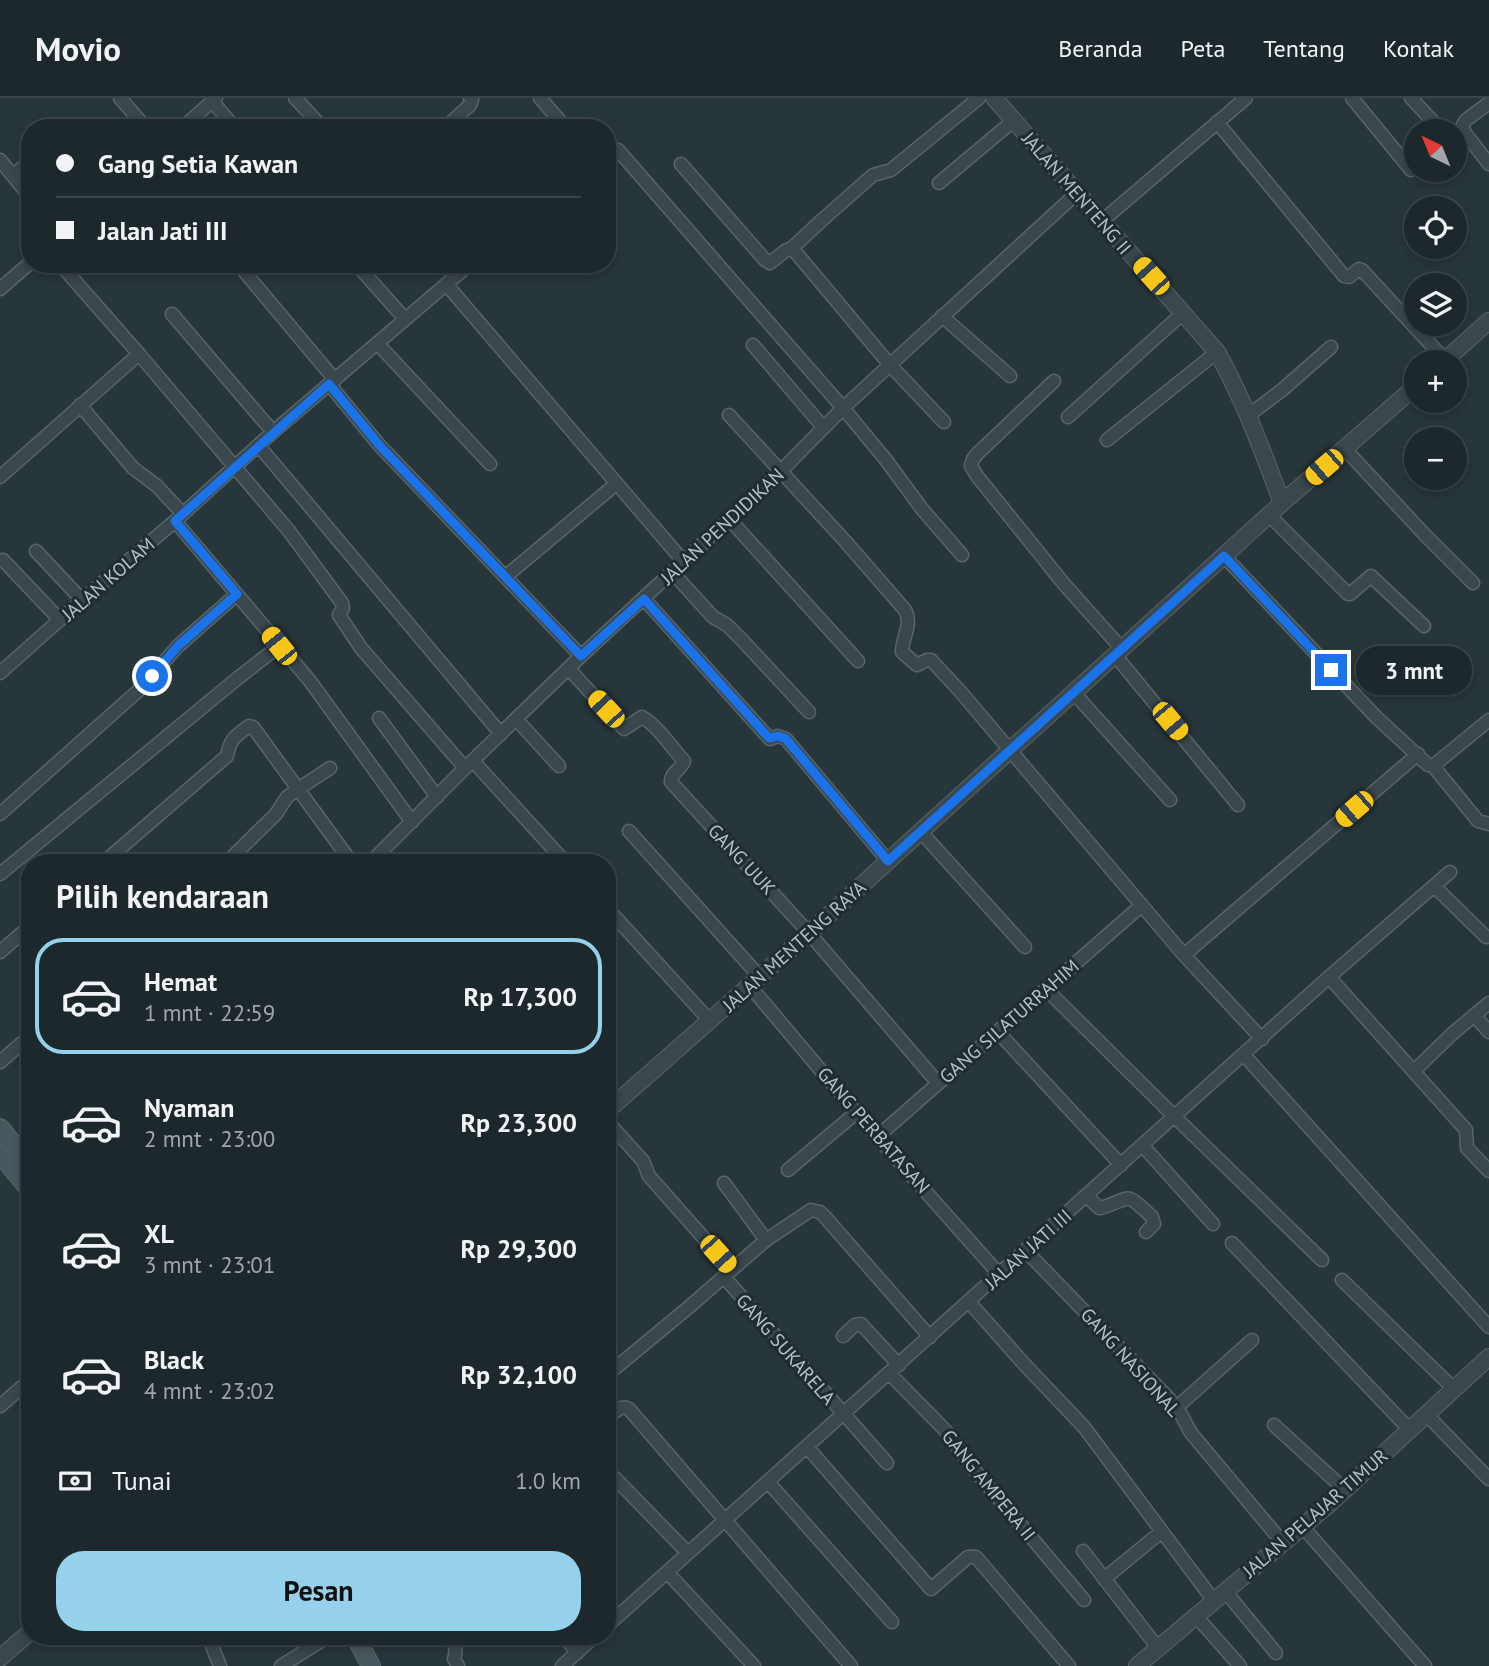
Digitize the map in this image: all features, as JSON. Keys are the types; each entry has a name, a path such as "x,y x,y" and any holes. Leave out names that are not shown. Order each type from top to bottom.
{"main road":[{"path":"0,1128 21,1166"},
{"path":"1,1157 21,1173"},
{"path":"360,1645 371,1666"}],"street":[{"path":"120,98 138,119"},
{"path":"295,98 315,119"},
{"path":"455,119 470,105 470,98"},
{"path":"540,98 558,119"},
{"path":"681,164 768,262 772,262 793,248 873,175 891,170 979,98"},
{"name":"JALAN MENTENG II","path":"994,98 1217,352 1249,415 1282,503"},
{"path":"1102,221 1217,122 1231,102 1246,98"},
{"path":"1352,98 1404,161"},
{"path":"1411,98 1431,119"},
{"path":"193,119 214,100 228,119"},
{"path":"1489,103 1466,120 1462,127 1489,164"},
{"path":"939,183 1013,121"},
{"path":"1217,122 1344,276 1348,278 1357,269 1362,270 1434,350"},
{"path":"618,150 843,408 922,509 962,555"},
{"path":"0,160 21,186"},
{"path":"12,175 21,168"},
{"name":"JALAN PENDIDIKAN","path":"383,854 412,822 581,656 730,520 843,408 1077,193"},
{"path":"793,248 890,365 944,422"},
{"path":"0,289 21,271"},
{"path":"68,273 289,531 342,603 343,608 339,615 361,648 469,765 557,854"},
{"path":"245,273 380,446 581,656"},
{"path":"364,273 405,319"},
{"name":"JALAN KOLAM","path":"0,673 458,273"},
{"path":"446,284 684,562"},
{"path":"1068,417 1183,313"},
{"path":"172,314 273,432"},
{"path":"942,316 1010,376"},
{"path":"1456,350 1489,321"},
{"path":"377,343 490,464"},
{"path":"753,345 823,427"},
{"path":"1249,415 1282,390 1331,346"},
{"path":"1107,440 1217,352"},
{"path":"0,477 139,354"},
{"path":"1054,380 972,459 971,466 1238,805"},
{"name":"JALAN MENTENG RAYA","path":"616,1097 709,1021 809,933 1282,503 1404,396"},
{"path":"80,405 133,467 157,486 237,594 310,681 412,822"},
{"path":"729,415 905,610 909,620 902,652 917,664 931,660 1012,749 1184,955 1262,1039"},
{"path":"259,446 501,734"},
{"path":"1345,448 1425,535 1474,583"},
{"path":"505,577 617,484"},
{"path":"1269,515 1348,594 1371,576 1424,626"},
{"path":"730,520 858,661"},
{"path":"36,551 82,600"},
{"path":"1224,556 1376,718 1428,765 1433,766 1478,821 1489,824"},
{"path":"3,560 60,620"},
{"path":"673,573 713,617 727,625 809,712"},
{"path":"0,814 138,691 178,646 237,594"},
{"path":"644,599 768,737 782,736 786,739 888,861"},
{"path":"24,854 279,646"},
{"name":"GANG UUK","path":"569,669 624,729 642,717 653,725 684,761 672,776 671,782 809,933 938,1083"},
{"path":"1074,692 1170,800"},
{"path":"379,718 437,797"},
{"path":"516,719 559,766"},
{"path":"113,854 227,756 229,742 248,726 253,727 345,854"},
{"path":"1433,766 1487,727"},
{"path":"1184,955 1418,754"},
{"path":"235,854 276,814 287,797 330,768"},
{"name":"GANG PERBATASAN","path":"629,831 754,980 877,1137 999,1275"},
{"path":"921,832 1025,947"},
{"path":"0,874 21,857"},
{"name":"JALAN JATI III","path":"616,1618 1329,977 1450,872"},
{"path":"1434,886 1486,937"},
{"name":"GANG SILATURRAHIM","path":"877,1137 1142,905"},
{"path":"616,918 709,1021"},
{"path":"0,952 21,934"},
{"path":"1329,977 1466,1130 1467,1148 1489,1171"},
{"path":"1046,989 1322,1260"},
{"path":"1413,1071 1489,1003"},
{"path":"1474,1015 1489,1032"},
{"path":"998,1032 1121,1165"},
{"path":"0,1062 21,1044"},
{"path":"1244,1055 1489,1327"},
{"path":"788,1170 857,1112"},
{"path":"616,1131 643,1161 649,1175 728,1273 616,1367"},
{"path":"1143,1146 1213,1224"},
{"path":"724,1183 766,1240"},
{"path":"1087,1196 1099,1208 1126,1198 1133,1199 1154,1221 1146,1232"},
{"name":"GANG SUKARELA","path":"887,1462 843,1414 728,1273 766,1240 808,1211 820,1212 930,1337"},
{"path":"1232,1243 1409,1429"},
{"name":"GANG NASIONAL","path":"1026,1251 1177,1407 1191,1433 1283,1543"},
{"path":"1342,1280 1454,1389"},
{"path":"969,1302 1084,1427 1161,1532 1276,1653"},
{"name":"GANG AMPERA II","path":"843,1336 855,1325 861,1324 972,1467 1084,1600"},
{"path":"1177,1407 1252,1340"},
{"name":"JALAN PELAJAR TIMUR","path":"1137,1666 1283,1543 1489,1357"},
{"path":"0,1406 21,1388"},
{"path":"616,1411 621,1407 629,1409 851,1666"},
{"path":"1426,1414 1489,1479"},
{"path":"1274,1425 1344,1489"},
{"path":"807,1447 930,1589 968,1557 976,1557 1069,1666"},
{"path":"617,1480 688,1553"},
{"path":"768,1482 892,1622"},
{"path":"1302,1526 1425,1666"},
{"path":"1104,1579 1161,1532"},
{"path":"1083,1551 1158,1648"},
{"path":"667,1572 754,1666"},
{"path":"1196,1616 1240,1666"},
{"path":"0,1658 21,1640"},
{"path":"212,1645 220,1666"},
{"path":"281,1666 315,1645"},
{"path":"455,1645 454,1658 458,1666"},
{"path":"572,1661 587,1645"}],"route":[{"path":"152,676 178,646 237,594 175,521 329,384 380,446 581,656 644,599 768,737 782,736 786,739 888,861 1224,556 1331,670"}]}
